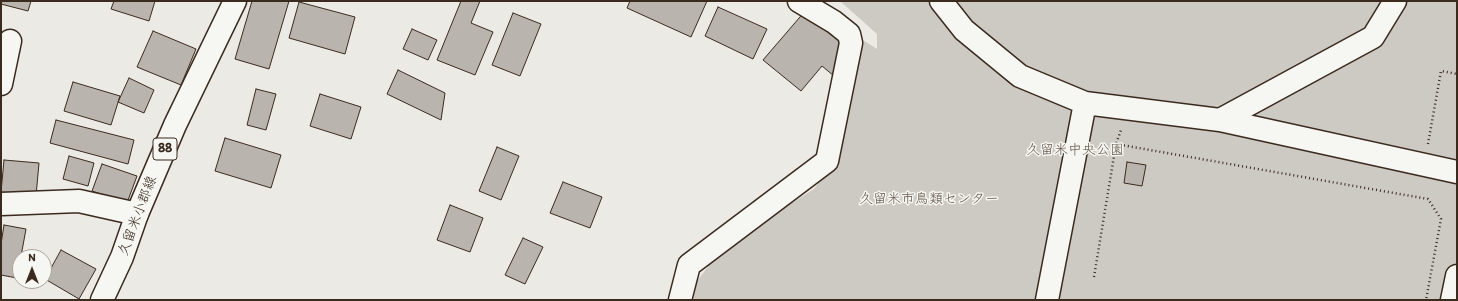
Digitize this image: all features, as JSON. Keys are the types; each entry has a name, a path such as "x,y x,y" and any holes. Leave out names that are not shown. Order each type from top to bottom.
{"street":[{"name":"久留米小郡線","path":"102,300 122,257 137,214 175,125 235,1"},
{"path":"680,300 689,265 827,161 851,43 849,34 799,1"},
{"path":"941,1 964,30 1020,76 1085,103 1130,110 1220,120 1457,172"},
{"path":"1220,120 1373,37 1395,1"},
{"path":"1,84 10,41"},
{"path":"1047,300 1085,103"},
{"path":"1,204 79,201 137,214"},
{"path":"1452,300 1457,276"}],"path":[{"path":"1428,146 1440,71 1457,74"},
{"path":"1094,277 1116,144 1130,110"},
{"path":"1116,144 1428,199 1441,219 1426,300"}],"green space":[{"name":"久留米中央公園","path":"840,1 1457,1 1457,300 693,300 697,281 724,246 814,189 835,161 861,39 877,49 877,34"}],"building":[{"path":"1,1 31,1 28,11 1,4"},
{"path":"114,1 155,1 149,21 111,9"},
{"path":"252,1 289,1 269,69 235,59"},
{"path":"461,1 480,1 471,23 493,32 475,75 437,60"},
{"path":"630,1 707,1 691,37 627,8"},
{"path":"299,2 355,17 345,54 289,38"},
{"path":"718,7 767,29 753,59 705,36"},
{"path":"806,10 842,41 834,76 822,66 801,91 763,60"},
{"path":"513,13 541,24 520,76 492,65"},
{"path":"412,29 437,40 428,60 403,49"},
{"path":"153,31 196,49 181,85 137,67"},
{"path":"398,70 445,93 441,120 387,94"},
{"path":"129,78 154,90 144,113 118,102"},
{"path":"73,82 120,96 111,125 64,111"},
{"path":"256,89 276,94 266,130 247,125"},
{"path":"320,94 361,107 351,139 310,126"},
{"path":"56,120 134,140 128,164 50,143"},
{"path":"225,138 281,155 271,188 215,171"},
{"path":"497,147 519,156 501,200 479,191"},
{"path":"69,156 94,163 88,186 63,179"},
{"path":"4,160 39,163 36,196 1,192"},
{"path":"1127,162 1146,165 1142,186 1124,183"},
{"path":"102,164 137,176 127,203 92,191"},
{"path":"563,182 602,197 590,228 550,213"},
{"path":"450,205 483,218 470,252 437,240"},
{"path":"4,225 26,229 22,249 12,249 12,277 1,275 1,244"},
{"path":"523,238 543,247 525,284 505,275"},
{"path":"61,250 96,269 79,299 52,283 52,266"}],"park label":[{"name":"久留米市鳥類センター","path":"929,199"}]}
